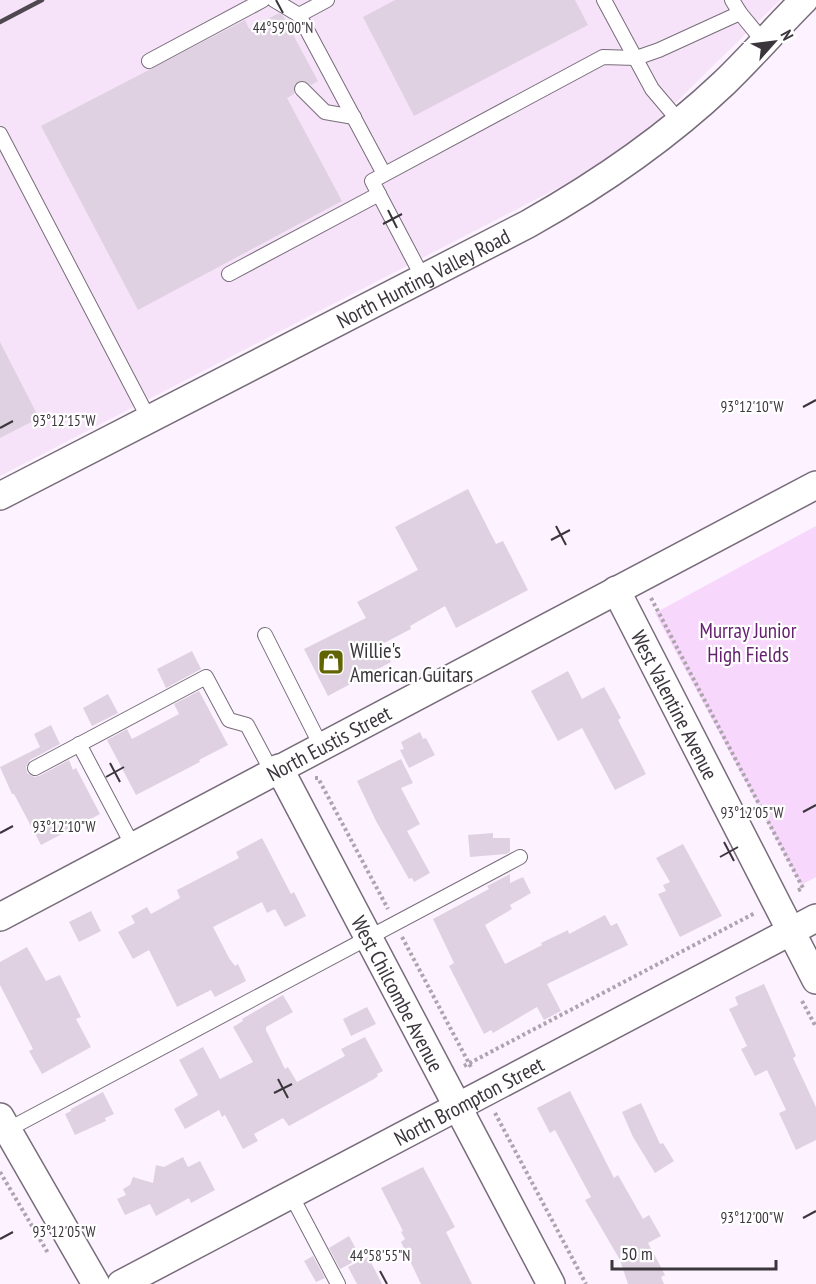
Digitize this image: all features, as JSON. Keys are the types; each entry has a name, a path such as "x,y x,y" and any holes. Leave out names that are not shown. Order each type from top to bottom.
{"street":[{"name":"North Hunting Valley Road","path":"0,496 578,196 626,165 680,122 724,82 804,0"},
{"name":"North Eustis Street","path":"0,917 816,485"},
{"name":"West Valentine Avenue","path":"616,590 816,980"},
{"name":"West Chilcombe Avenue","path":"275,770 367,937 551,1284"},
{"name":"North Brompton Street","path":"121,1284 816,918"},
{"path":"4,1123 96,1284"}],"lane":[{"path":"149,61 263,0"},
{"path":"274,0 299,15 384,174"},
{"path":"299,15 327,0"},
{"path":"604,0 652,89 680,122"},
{"path":"732,0 763,41"},
{"path":"423,278 372,181 603,57 636,58 740,13"},
{"path":"302,89 325,111 354,117"},
{"path":"0,134 149,419"},
{"path":"229,274 379,194"},
{"path":"265,635 321,746"},
{"path":"35,768 206,677 229,720 247,724 275,770"},
{"path":"79,744 133,846"},
{"path":"4,1123 412,916 520,857"},
{"path":"290,1193 338,1284"}],"path":[{"path":"648,592 803,888 796,892"},
{"path":"464,1066 761,910"},
{"path":"491,1107 586,1284"},
{"path":"0,1172 51,1258"}],"shaded area":[{"path":"0,0 780,0 654,124 620,152 579,177 0,476"}],"green space":[{"name":"Murray Junior High Fields","path":"816,526 816,877 801,885 655,613"}],"building":[{"path":"395,0 575,0 588,25 414,116 363,17"},
{"path":"279,13 283,16 318,81 311,85 305,81 299,81 294,86 294,94 287,98 342,201 138,310 41,126 245,20 249,29"},
{"path":"0,342 39,418 0,438"},
{"path":"468,489 496,544 503,541 528,590 456,628 445,606 410,626 411,629 382,644 391,662 328,696 304,649 366,618 357,602 418,570 395,527"},
{"path":"192,651 201,669 166,688 157,669"},
{"path":"568,671 582,699 604,687 621,718 618,720 646,774 615,790 582,728 558,741 531,691"},
{"path":"199,691 228,745 136,795 107,740 127,729 132,739 179,714 174,704"},
{"path":"108,694 118,713 92,726 83,708"},
{"path":"51,725 60,744 30,760 26,767 27,773 34,777 39,776 69,760 73,770 76,768 100,814 41,845 12,794 0,767 40,747 34,734"},
{"path":"420,732 435,755 409,768 400,750 404,749 401,742"},
{"path":"401,759 413,783 401,788 420,824 407,831 430,873 414,882 412,878 409,879 376,821 357,781"},
{"path":"493,833 493,838 510,838 510,852 470,857 468,835"},
{"path":"262,838 291,894 294,892 306,916 285,927 275,909 267,913 262,902 213,927 229,958 235,966 238,964 246,981 215,997 211,990 177,1007 149,950 133,959 118,932 135,923 131,916 147,907 151,914 180,898 177,890 239,858 236,852"},
{"path":"683,844 722,916 680,937 658,894 666,891 663,885 670,882 656,858"},
{"path":"510,874 510,883 523,877 531,893 510,905 512,909 485,925 505,964 542,945 541,943 568,930 569,934 605,915 611,926 617,923 628,945 547,984 561,1011 544,1020 537,1007 493,1033 491,1030 484,1034 449,966 454,963 433,919 489,889 487,886"},
{"path":"91,911 101,931 79,942 69,922"},
{"path":"27,947 46,981 60,975 81,1017 76,1019 91,1047 42,1074 29,1051 33,1049 0,985 0,962"},
{"path":"764,984 796,1056 793,1058 816,1107 816,1140 796,1150 779,1113 786,1110 767,1070 755,1076 741,1049 747,1046 729,1009 738,1005 735,997"},
{"path":"283,995 293,1012 266,1027 266,1030 285,1069 288,1067 297,1082 345,1056 341,1049 365,1037 383,1071 374,1079 289,1126 283,1118 254,1134 258,1141 243,1149 225,1115 222,1117 219,1110 185,1129 174,1109 198,1095 179,1060 203,1047 220,1079 253,1062 233,1027 243,1021 242,1019"},
{"path":"367,1007 376,1024 351,1036 343,1019"},
{"path":"570,1091 614,1178 618,1175 643,1219 649,1215 661,1236 648,1243 665,1275 661,1277 664,1284 628,1284 620,1260 585,1200 591,1197 555,1130 550,1133 537,1108"},
{"path":"103,1092 114,1114 105,1118 106,1121 75,1135 65,1114"},
{"path":"641,1103 660,1144 663,1143 674,1161 655,1173 633,1137 622,1112"},
{"path":"183,1157 188,1167 200,1161 215,1190 191,1203 189,1198 156,1216 150,1204 125,1215 117,1199 126,1195 123,1189 130,1185 133,1177 153,1183 156,1165 164,1167"},
{"path":"423,1167 455,1227 446,1232 472,1284 421,1284 401,1242 405,1239 401,1232 403,1231 381,1188"},
{"path":"349,1236 361,1258 340,1269 329,1248"},
{"path":"313,1256 325,1278 316,1282 304,1261"},
{"path":"368,1257 382,1284 357,1284 348,1267"}],"railway":[{"path":"0,22 42,0"}],"place":[{"name":"Willie's American Guitars","path":"331,662"}]}
